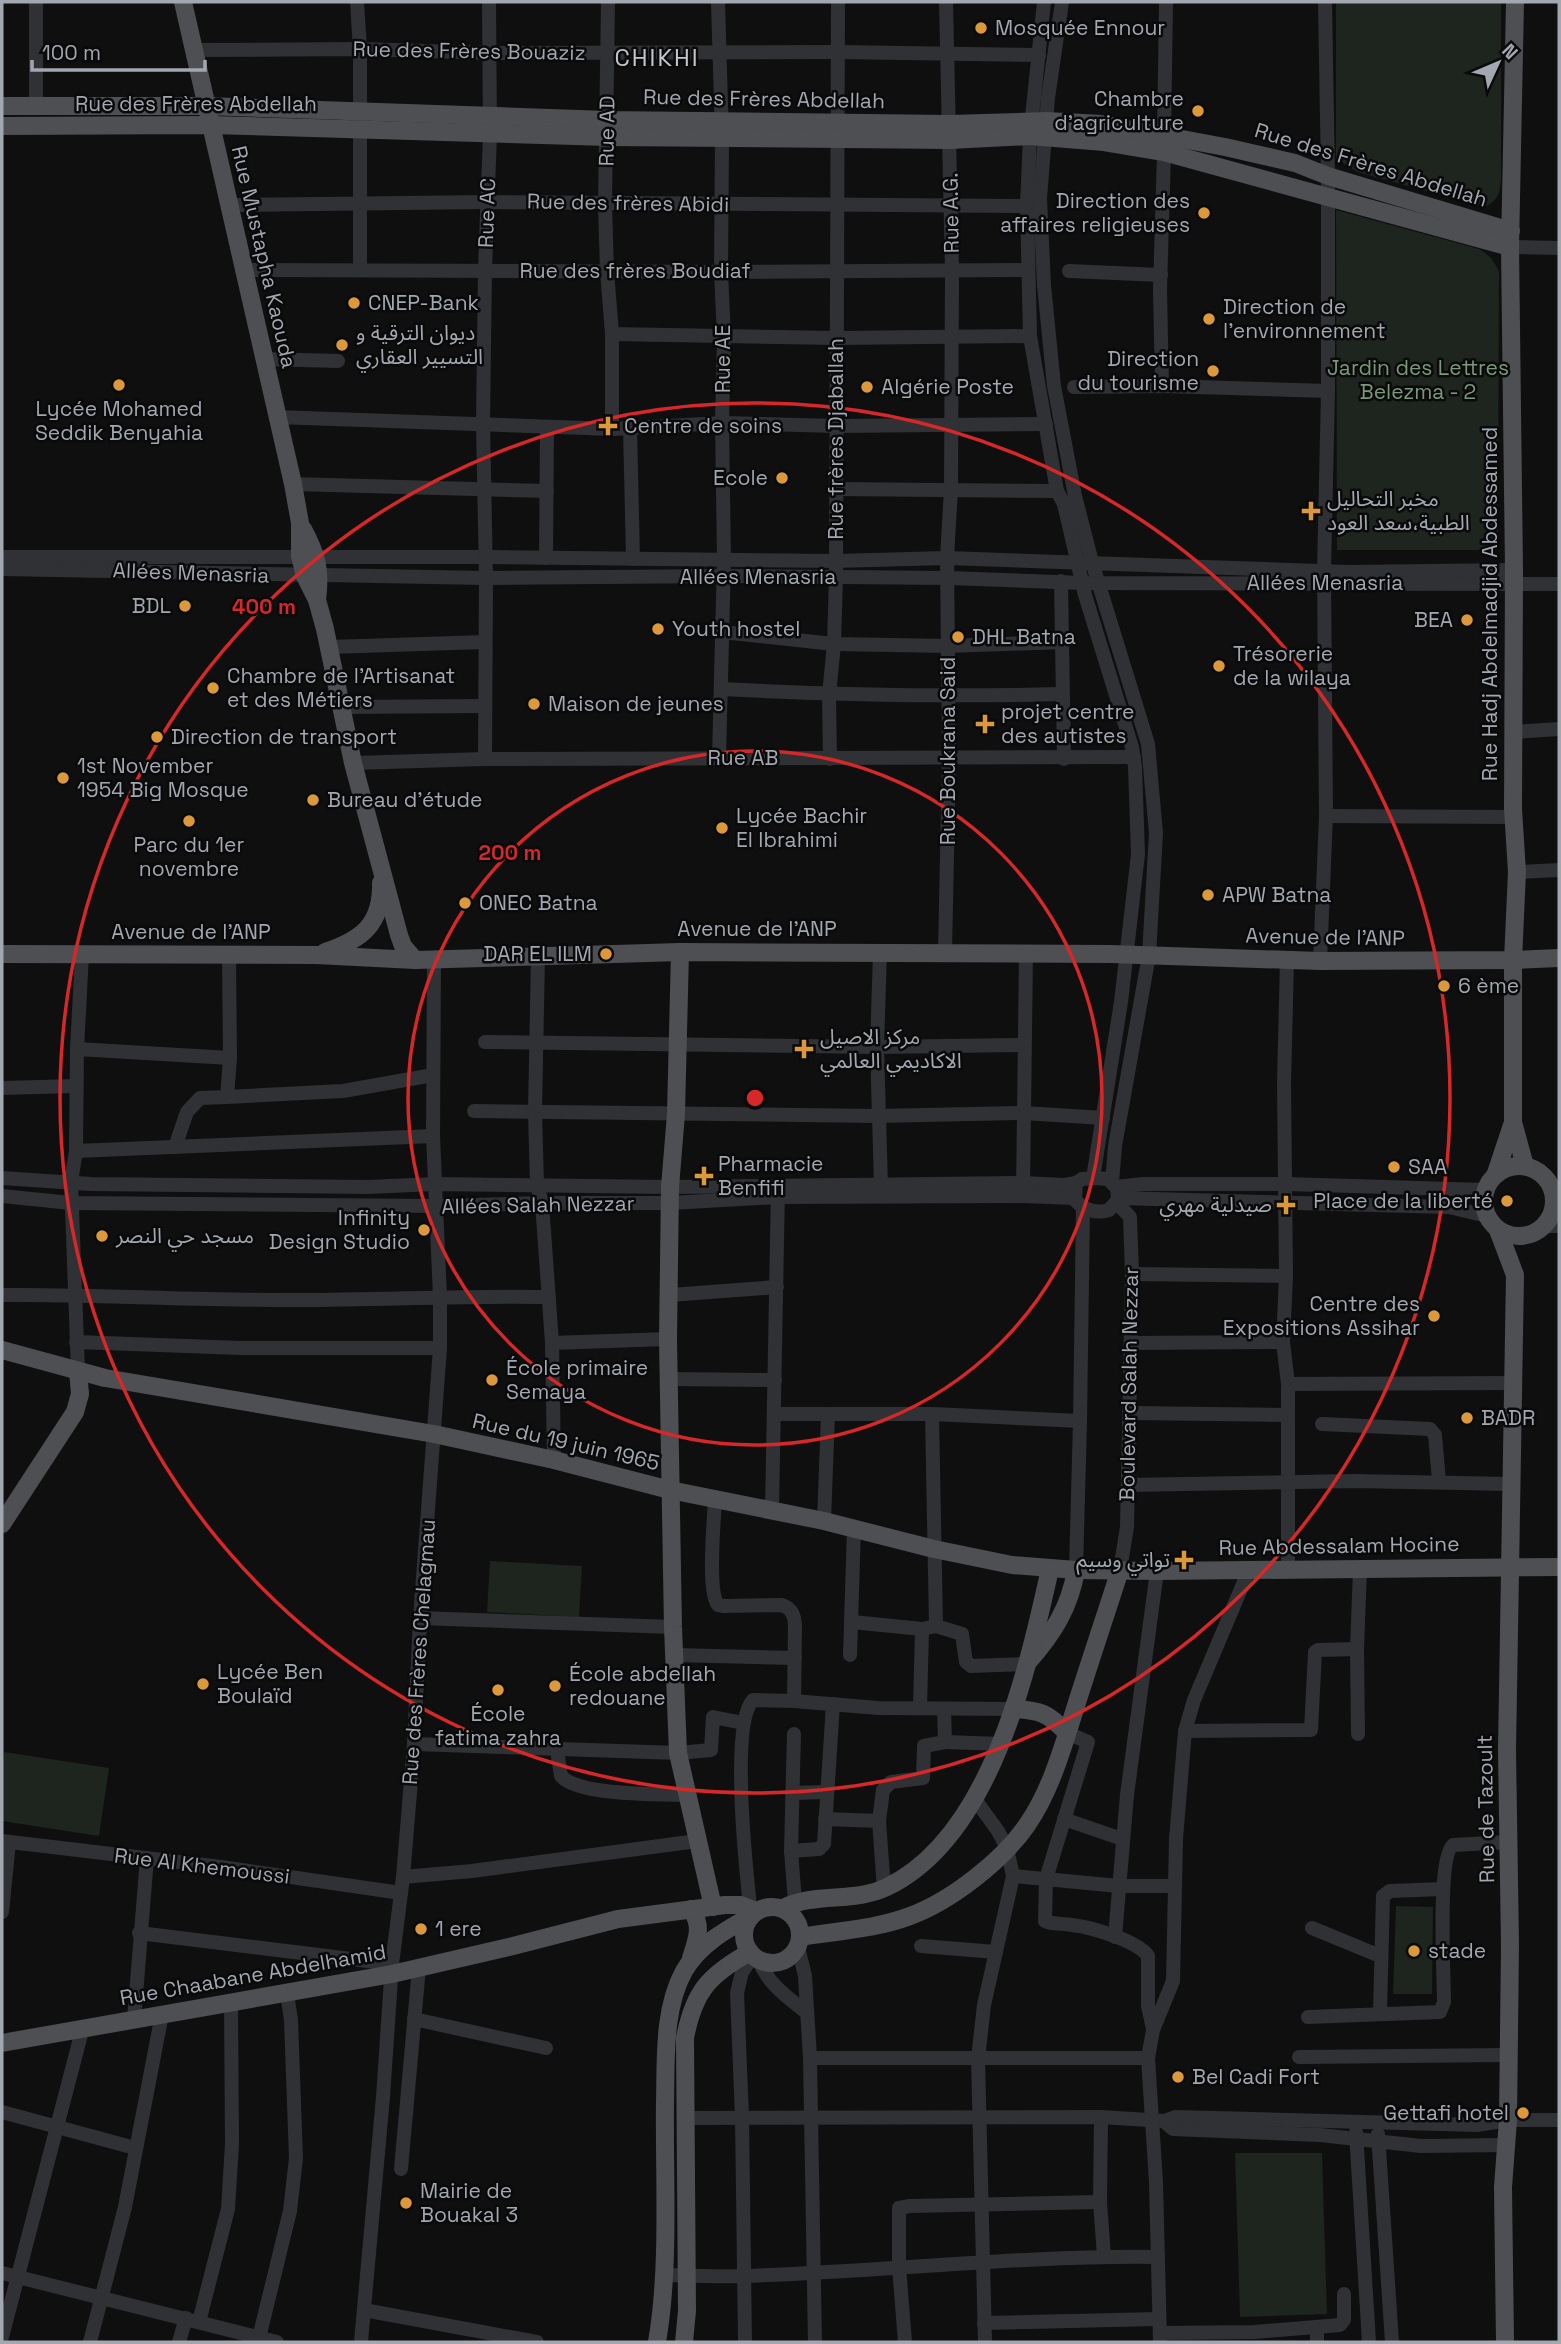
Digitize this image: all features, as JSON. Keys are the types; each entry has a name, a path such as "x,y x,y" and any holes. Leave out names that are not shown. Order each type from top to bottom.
{"main road":[{"name":"Rue Mustapha Kaouda","path":"183,2 317,600 330,647 352,763 380,869"},
{"name":"Rue Hadj Abdelmadjid Abdessamed","path":"1515,2 1510,239 1514,817 1517,872 1513,960 1513,1122 1525,1166"},
{"name":"Rue des Frères Abdellah","path":"2,106 205,106 359,119 607,129 950,132 1101,124 1326,196 1510,239"},
{"name":"Rue des Frères Abdellah","path":"2,126 211,125 359,119"},
{"name":"Rue des Frères Abdellah","path":"1164,145 1225,147 1283,160 1510,239"},
{"path":"316,955 358,939 370,924 380,903 380,869"},
{"path":"380,869 403,946 415,960"},
{"name":"Avenue de l'ANP","path":"2,954 316,955 415,960 680,951 1128,954 1320,961 1559,958"},
{"path":"657,2342 663,2275 666,2073 670,2018 679,1985 690,1963 701,1908 697,1841 677,1753 673,1627 668,1339 670,1195 679,1044 680,951"},
{"name":"Rue Hadj Abdelmadjid Abdessamed","path":"1496,1173 1513,1122"},
{"path":"1515,1165 1525,1166 1545,1176 1557,1198 1546,1228 1517,1236 1493,1223 1483,1203 1485,1190 1496,1173 1515,1165"},
{"name":"Rue de Tazoult","path":"1493,1223 1515,1275"},
{"name":"Rue de Tazoult","path":"1505,2342 1503,2187 1509,2055 1507,1750 1515,1275 1523,1252 1546,1228"},
{"name":"Rue du 19 juin 1965","path":"2,1350 79,1371 434,1434 554,1460 670,1490 824,1521 981,1560 1050,1569 1120,1570"},
{"path":"2,1524 75,1412 80,1394 79,1371"},
{"name":"Rue Abdessalam Hocine","path":"1120,1570 1559,1567"},
{"path":"690,1963 704,1947 752,1911 824,1897 867,1894 884,1889 924,1864 974,1798 1001,1745 1026,1664 1050,1569"},
{"path":"1026,1664 1056,1627 1067,1606 1076,1570"},
{"path":"799,1942 911,1916 937,1903 970,1881 1007,1848 1027,1825 1044,1794 1067,1733 1120,1570"},
{"path":"1013,1709 1041,1712 1056,1721 1067,1733"},
{"path":"701,1908 752,1953 769,1963 781,1962 791,1956 799,1942 799,1925 789,1905"},
{"name":"Rue Chaabane Abdelhamid","path":"2,2043 287,1993 392,1969 419,1967 618,1919 701,1908 752,1911"},
{"path":"752,1911 744,1934 752,1953"},
{"path":"684,2342 687,2311 685,2038 689,2015 700,1991 714,1974 752,1953"}],"street":[{"path":"36,2 36,105"},
{"path":"357,2 360,49 360,270"},
{"name":"Rue AC","path":"485,759 486,556 483,424 490,125 489,2"},
{"name":"Rue AD","path":"608,2 605,204 612,334 612,429"},
{"name":"Rue AE","path":"718,2 724,337 724,576 719,758"},
{"name":"Rue frères Djaballah","path":"830,759 829,695 836,578 838,2"},
{"name":"Rue A.G.","path":"946,2 952,204 951,424"},
{"path":"1044,2 1039,55 1038,129 1044,285 1053,373 1090,582 1148,744 1156,833 1149,955 1115,1146 1116,1192 1105,1211 1077,1196"},
{"path":"1062,2 1048,98 1038,129 1027,206 1030,336 1057,491 1085,562"},
{"path":"1162,386 1161,275 1166,2"},
{"path":"1320,961 1326,817 1328,176 1325,2"},
{"name":"Rue des Frères Bouaziz","path":"194,50 1039,55"},
{"name":"Rue des frères Abidi","path":"228,205 488,202 1027,206"},
{"path":"1510,239 1559,248"},
{"name":"Rue des frères Boudiaf","path":"242,270 1028,270"},
{"path":"1069,271 1161,275"},
{"path":"612,334 836,338 1030,336"},
{"path":"264,359 338,361"},
{"path":"1074,387 1162,386 1328,391"},
{"path":"276,417 612,429 722,423 836,426 1046,424"},
{"name":"Rue Boukrana Said","path":"945,952 949,758 947,558 951,424"},
{"path":"546,558 547,427"},
{"path":"629,428 633,559"},
{"path":"292,484 547,491"},
{"path":"836,489 1057,491"},
{"name":"Allées Menasria","path":"2,557 486,556 835,561 947,558 1085,562 1325,577"},
{"name":"Allées Menasria","path":"2,569 486,579 724,576 1090,582 1325,577 1514,577 1559,584"},
{"path":"1061,581 1064,759"},
{"path":"1090,582 1084,595 1134,757 1138,854 1128,954 1093,1178"},
{"path":"722,632 834,644 948,646 1063,642"},
{"path":"330,647 485,642"},
{"path":"722,688 829,695 948,697 1062,694"},
{"path":"342,707 485,706"},
{"path":"1514,732 1559,729"},
{"name":"Rue AB","path":"352,763 485,759 1134,757"},
{"path":"1326,817 1514,817"},
{"path":"1517,872 1559,870"},
{"path":"880,952 877,1046 881,1186"},
{"path":"79,1371 71,1182 76,1151 77,1049 82,955"},
{"path":"227,1097 230,1058 229,955"},
{"path":"538,955 535,1112 537,1185 542,1203 552,1343 554,1460"},
{"path":"772,1510 778,1191 881,1186 1023,1189 1026,955"},
{"name":"Rue des Frères Chelagmau","path":"361,2342 414,1744 420,1618 440,1348 433,1136 434,960"},
{"path":"1287,960 1284,1083 1287,1203 1283,1342 1288,1384 1288,1569"},
{"path":"485,1042 1023,1045"},
{"path":"1114,1044 1131,1049"},
{"path":"77,1049 230,1058"},
{"path":"175,1147 187,1112 200,1098 344,1091 433,1075"},
{"path":"2,1088 76,1086"},
{"path":"474,1111 878,1116 1024,1113 1103,1118"},
{"path":"76,1151 433,1136"},
{"path":"2,1178 71,1182 368,1187 435,1184 537,1185 670,1195"},
{"path":"1076,1570 1080,1421 1077,1196 1082,1179 1093,1178 1116,1192 1287,1203 1449,1207 1493,1223"},
{"path":"1116,1192 1286,1184 1485,1190"},
{"name":"Allées Salah Nezzar","path":"2,1196 71,1203 436,1206 778,1191 1023,1189 1077,1196"},
{"name":"Boulevard Salah Nezzar","path":"1116,1192 1130,1217 1132,1274 1127,1527 1120,1570"},
{"path":"1132,1274 1286,1276"},
{"path":"670,1295 777,1287"},
{"path":"2,1296 74,1294 275,1300 549,1297"},
{"path":"552,1343 668,1339"},
{"path":"76,1342 241,1348 440,1348"},
{"path":"1131,1343 1283,1342"},
{"path":"670,1379 775,1380"},
{"path":"1288,1384 1512,1384"},
{"path":"775,1413 932,1415 1080,1421"},
{"path":"1129,1413 1287,1415"},
{"path":"824,1521 828,1414"},
{"path":"920,1708 934,1549 932,1415"},
{"path":"1322,1424 1430,1429 1435,1435 1439,1481"},
{"path":"1128,1485 1439,1481 1511,1484"},
{"path":"715,1500 712,1582 715,1602 724,1606 782,1605 790,1609 794,1616 794,1701"},
{"path":"850,1655 854,1528"},
{"path":"1358,1734 1360,1569"},
{"path":"1159,2331 1158,2120 1148,2058 1153,2030 1173,1982 1176,1839 1185,1731 1194,1700 1249,1570"},
{"path":"1115,1937 1122,1839 1157,1571"},
{"path":"420,1618 673,1627"},
{"path":"852,1622 929,1627 962,1634 965,1661 971,1666 1026,1664"},
{"path":"1185,1731 1311,1730 1315,1652 1357,1649"},
{"path":"675,1655 795,1658"},
{"path":"752,1911 741,1819 743,1723 753,1700 878,1708 1013,1709"},
{"path":"791,1851 822,1847 833,1704"},
{"path":"944,1709 945,1742"},
{"path":"414,1744 677,1753 711,1750 714,1716 743,1723"},
{"path":"1067,1733 1088,1742 1046,1880 1044,1919 1046,1923 1083,1926 1115,1937 1139,1947 1148,1956 1148,2006 1153,2030"},
{"path":"789,1905 794,1734"},
{"path":"884,1889 879,1821 884,1786 891,1782 923,1778 924,1746 945,1742 1001,1745"},
{"path":"557,1750 561,1776 572,1784 593,1790 686,1795"},
{"path":"792,1793 826,1792"},
{"path":"974,1798 1007,1848 1013,1876 982,2017 978,2059 985,2342"},
{"path":"825,1819 879,1821"},
{"path":"1064,1819 1122,1839"},
{"path":"2,1912 5,1841"},
{"name":"Rue Al Khemoussi","path":"5,1841 401,1893"},
{"path":"403,1877 472,1871 697,1841"},
{"path":"1308,2017 1380,2012 1440,2012 1443,2008 1443,1889 1449,1847 1509,1842"},
{"path":"134,2019 147,1858"},
{"path":"1013,1876 1119,1886 1175,1886"},
{"path":"1380,2012 1380,1956 1385,1894 1390,1891 1443,1889"},
{"path":"1312,1928 1380,1956"},
{"path":"139,1933 392,1969"},
{"path":"799,1942 806,1976 810,2059 816,2342"},
{"path":"921,1946 996,1952"},
{"path":"752,1953 774,1987 806,2012"},
{"path":"745,2342 742,2117 737,1993 742,1972 752,1953"},
{"path":"401,2169 419,1967"},
{"path":"258,2340 290,2211 296,2158 291,2020 287,1993"},
{"path":"179,2342 192,2320 228,2209 232,2144 231,2003"},
{"path":"90,2342 125,2207 162,2014"},
{"path":"414,2019 546,2048"},
{"path":"2,2337 82,2031"},
{"path":"1299,2057 1509,2055"},
{"path":"810,2059 1148,2058"},
{"path":"2,2112 135,2148"},
{"path":"685,2118 1101,2117 1158,2120 1175,2117 1477,2125 1508,2120 1559,2120"},
{"path":"1101,2117 1100,2202 1104,2256"},
{"path":"1158,2120 1173,2129 1357,2138 1421,2146 1506,2145"},
{"path":"1354,2120 1369,2342"},
{"path":"1375,2122 1379,2142 1392,2342"},
{"path":"905,2342 899,2267 898,2213 901,2207 1100,2202"},
{"path":"663,2275 743,2276 1104,2256 1158,2256"},
{"path":"2,2273 192,2320 258,2340 277,2342"},
{"path":"984,2323 1159,2331 1254,2332 1317,2327 1340,2325 1343,2322 1344,2294"},
{"path":"365,2310 537,2342"},
{"path":"1317,2327 1317,2342"}],"green space":[{"path":"1336,2 1501,2 1501,178 1498,195 1490,204 1485,207 1357,172 1336,158"},
{"name":"Jardin des Lettres Belezma - 2","path":"1336,210 1479,249 1491,259 1499,272 1498,537 1489,550 1337,550"},
{"path":"490,1561 582,1566 579,1617 487,1612"},
{"path":"4,1752 109,1768 99,1836 2,1821"},
{"name":"stade","path":"1396,1906 1433,1907 1432,1994 1393,1994"},
{"path":"1235,2153 1322,2153 1327,2314 1240,2317"}],"place":[{"name":"Mosquée Ennour","path":"981,28"},
{"name":"Chambre d'agriculture","path":"1198,111"},
{"name":"Direction des affaires religieuses","path":"1204,213"},
{"name":"CNEP-Bank","path":"354,303"},
{"name":"Direction de l'environnement","path":"1209,319"},
{"name":"ديوان الترقية و التسيير العقاري","path":"342,345"},
{"name":"Direction du tourisme","path":"1213,371"},
{"name":"Lycée Mohamed Seddik Benyahia","path":"119,385"},
{"name":"Algérie Poste","path":"867,387"},
{"name":"Centre de soins","path":"608,426"},
{"name":"Ecole","path":"782,478"},
{"name":"مخبر التحاليل الطبية،سعد العود","path":"1311,511"},
{"name":"BDL","path":"185,606"},
{"name":"BEA","path":"1467,620"},
{"name":"Youth hostel","path":"658,629"},
{"name":"DHL Batna","path":"958,637"},
{"name":"Trésorerie de la wilaya","path":"1219,666"},
{"name":"Chambre de l'Artisanat et des Métiers","path":"213,688"},
{"name":"Maison de jeunes","path":"534,704"},
{"name":"projet centre des autistes","path":"985,724"},
{"name":"Direction de transport","path":"157,737"},
{"name":"1st November 1954 Big Mosque","path":"63,778"},
{"name":"Bureau d'étude","path":"313,800"},
{"name":"Parc du 1er novembre","path":"189,821"},
{"name":"Lycée Bachir El Ibrahimi","path":"722,828"},
{"name":"APW Batna","path":"1208,895"},
{"name":"ONEC Batna","path":"465,903"},
{"name":"DAR EL ILM","path":"606,954"},
{"name":"6 ème","path":"1444,986"},
{"name":"مركز الاصيل الاكاديمي العالمي","path":"804,1049"},
{"name":"SAA","path":"1394,1167"},
{"name":"Pharmacie Benfifi","path":"704,1176"},
{"name":"Place de la liberté","path":"1507,1201"},
{"name":"صيدلية مهري","path":"1286,1205"},
{"name":"Infinity Design Studio","path":"424,1230"},
{"name":"مسجد حي النصر","path":"102,1236"},
{"name":"Centre des Expositions Assihar","path":"1434,1316"},
{"name":"École primaire Semaya","path":"492,1380"},
{"name":"BADR","path":"1467,1418"},
{"name":"تواتي وسيم","path":"1184,1560"},
{"name":"Lycée Ben Boulaïd","path":"203,1684"},
{"name":"École abdellah redouane","path":"555,1686"},
{"name":"École fatima zahra","path":"498,1690"},
{"name":"1 ere","path":"421,1929"},
{"name":"stade","path":"1414,1951"},
{"name":"Bel Cadi Fort","path":"1178,2077"},
{"name":"Gettafi hotel","path":"1523,2113"},
{"name":"Mairie de Bouakal 3","path":"406,2203"}],"district":[{"name":"CHIKHI","path":"657,58"}]}
